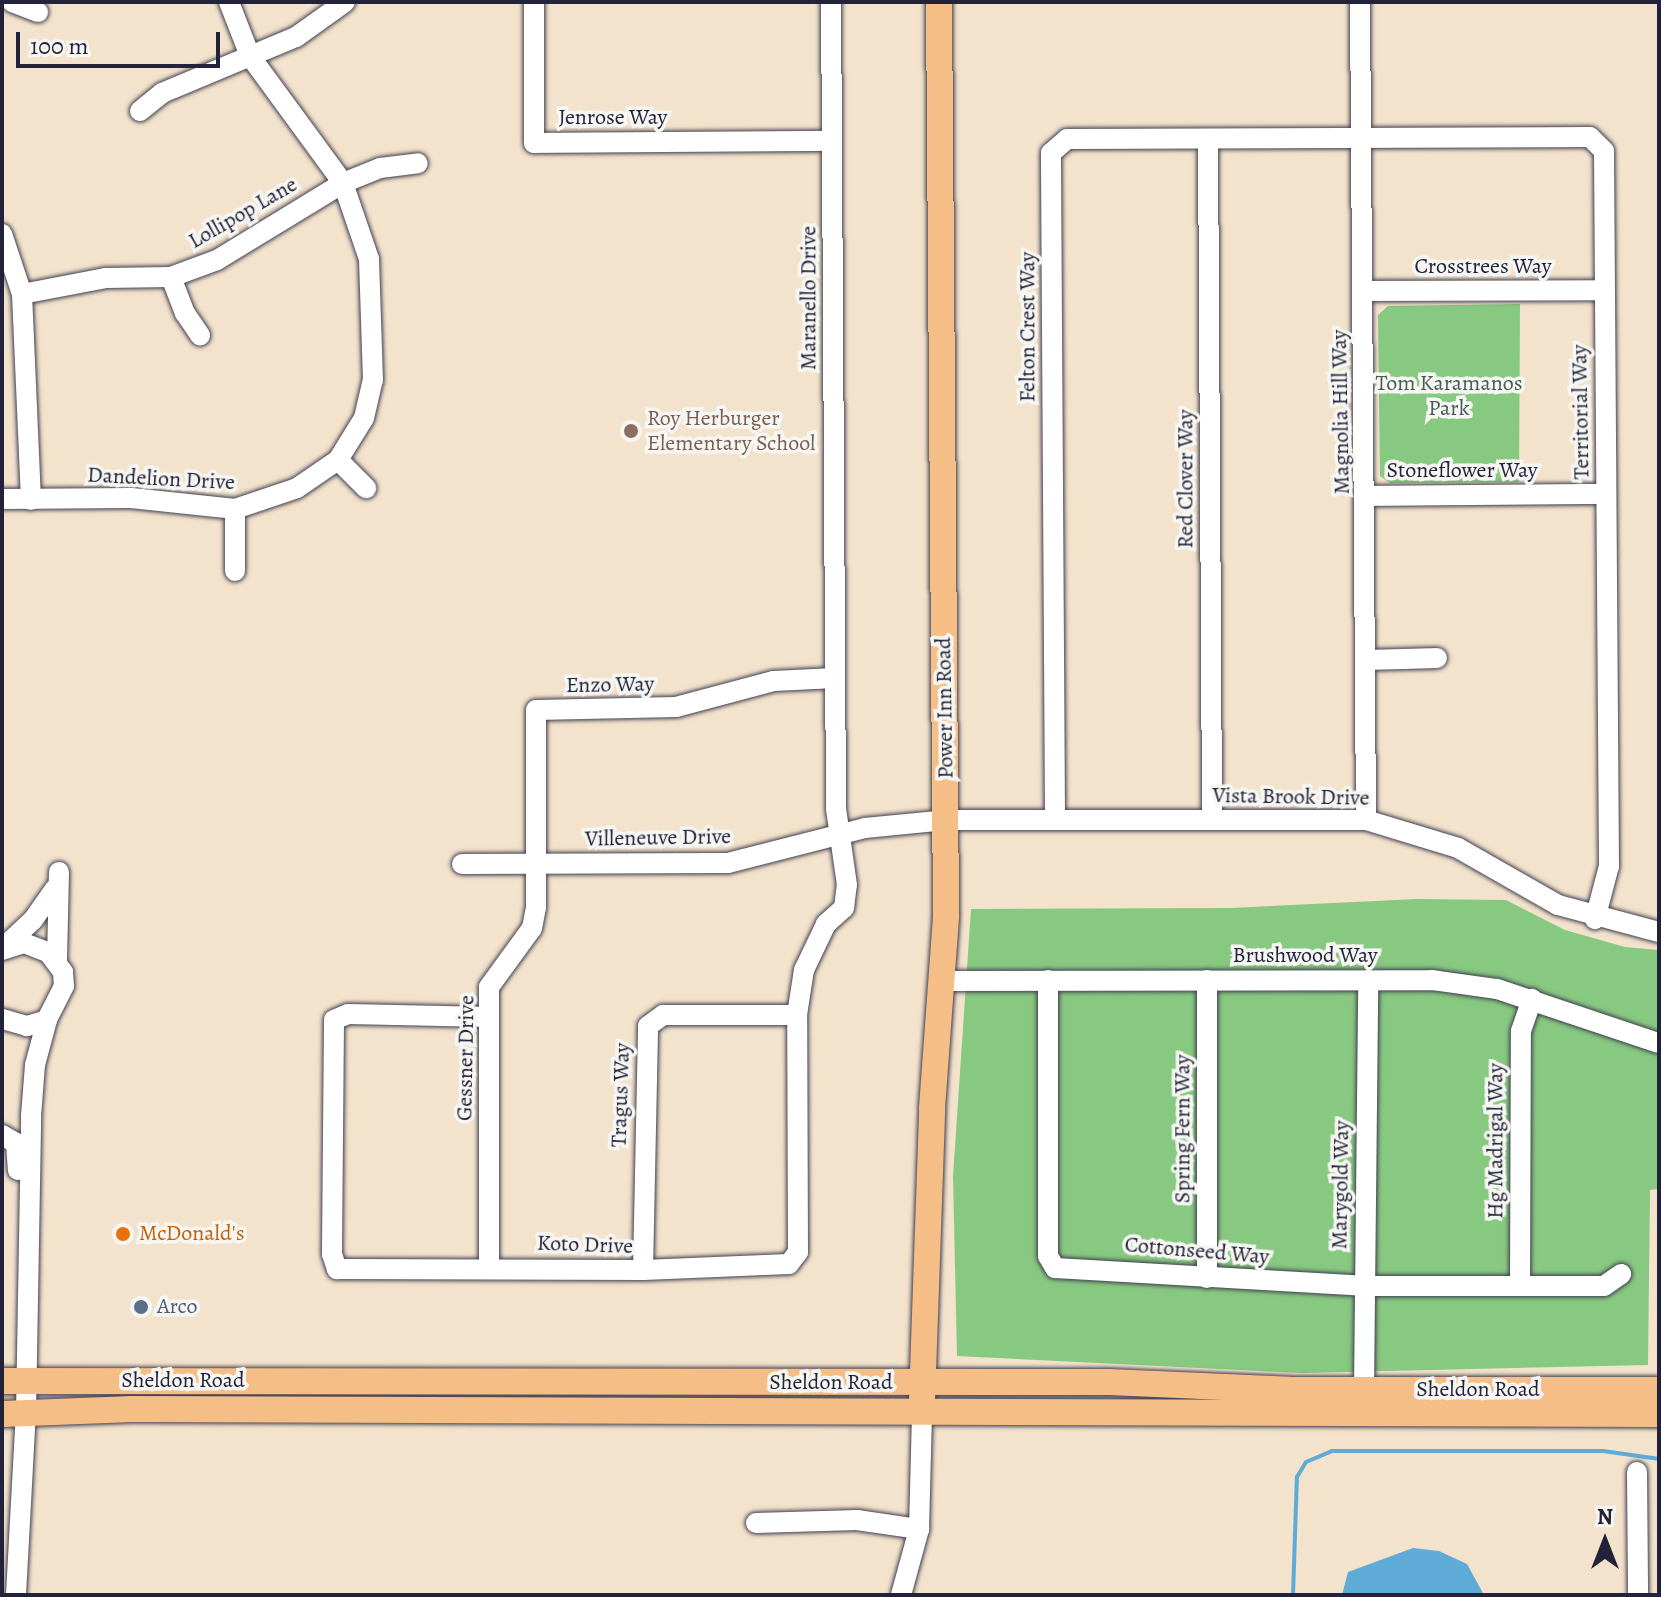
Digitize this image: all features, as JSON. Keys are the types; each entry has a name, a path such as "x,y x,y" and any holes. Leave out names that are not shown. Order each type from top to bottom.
{"main road":[{"name":"Power Inn Road","path":"922,1413 942,981 946,820 939,2"},
{"name":"Sheldon Road","path":"14,1381 1109,1382 1364,1390 1659,1390"},
{"name":"Sheldon Road","path":"14,1414 1659,1414"}],"street":[{"path":"12,2 38,12"},
{"name":"Dandelion Drive","path":"2,499 131,498 235,509 297,488 338,460 364,418 373,380 369,259 343,183 250,56 229,2"},
{"path":"140,111 162,93 296,37 345,2"},
{"name":"Jenrose Way","path":"534,2 534,143 832,141"},
{"name":"Maranello Drive","path":"831,2 835,678 841,833"},
{"name":"Magnolia Hill Way","path":"1360,2 1367,496 1366,820"},
{"name":"Felton Crest Way","path":"1055,817 1051,153 1067,139 1362,135"},
{"name":"Territorial Way","path":"1362,135 1590,137 1604,151 1609,866 1595,919"},
{"name":"Red Clover Way","path":"1208,139 1212,819"},
{"name":"Lollipop Lane","path":"22,294 106,278 171,277 217,260 343,183 380,168 418,163"},
{"path":"2,234 22,294 31,500"},
{"path":"171,277 185,313 200,335"},
{"name":"Crosstrees Way","path":"1364,291 1603,290"},
{"path":"338,460 366,488"},
{"name":"Stoneflower Way","path":"1367,496 1606,494"},
{"path":"235,509 235,571"},
{"path":"1368,660 1437,658"},
{"name":"Enzo Way","path":"537,864 536,710 676,707 774,681 835,678"},
{"name":"Vista Brook Drive","path":"946,820 1055,817 1366,820 1458,848 1558,905 1595,919 1659,932"},
{"name":"Villeneuve Drive","path":"462,864 728,863 841,833 946,820"},
{"name":"Koto Drive","path":"489,1017 348,1014 334,1020 332,1254 337,1269 489,1266 643,1270 789,1264 798,1252 797,1015 804,970 826,924 844,908 847,869 841,833"},
{"name":"Gessner Drive","path":"489,1266 489,987 532,928 537,864"},
{"path":"2,949 33,920 57,880 57,960 64,986 47,1020 34,1078 27,1276 14,1381 16,1595"},
{"path":"2,949 36,946 57,960"},
{"name":"Cottonseed Way","path":"1048,980 1048,1256 1055,1268 1363,1286 1604,1286 1621,1274"},
{"name":"Spring Fern Way","path":"1207,980 1207,1278"},
{"name":"Marygold Way","path":"1364,1390 1368,980"},
{"name":"Brushwood Way","path":"942,981 1432,980 1532,999 1658,1043"},
{"name":"Hg Madrigal Way","path":"1520,1286 1521,1031 1532,999"},
{"name":"Tragus Way","path":"643,1270 648,1026 663,1015 797,1015"},
{"path":"2,1019 27,1026 47,1020"},
{"path":"2,1135 12,1138 18,1149 17,1243 27,1276"},
{"path":"901,1595 919,1529 922,1413"},
{"path":"1637,1472 1638,1595"},
{"path":"756,1523 857,1520 919,1529"}],"green space":[{"name":"Tom Karamanos Park","path":"1520,304 1519,482 1390,483 1380,476 1378,315 1388,306"},
{"path":"1417,899 1506,900 1565,930 1625,947 1659,950 1659,1189 1650,1190 1648,1365 1302,1373 957,1356 953,1176 971,909 1231,908"}],"water":[{"path":"1413,1548 1439,1551 1467,1564 1484,1595 1342,1595 1348,1572"}],"waterway":[{"path":"1293,1595 1297,1477 1306,1462 1332,1451 1603,1451 1659,1459"}],"place":[{"name":"Roy Herburger Elementary School","path":"631,431"},
{"name":"McDonald's","path":"123,1234"},
{"name":"Arco","path":"141,1307"}]}
